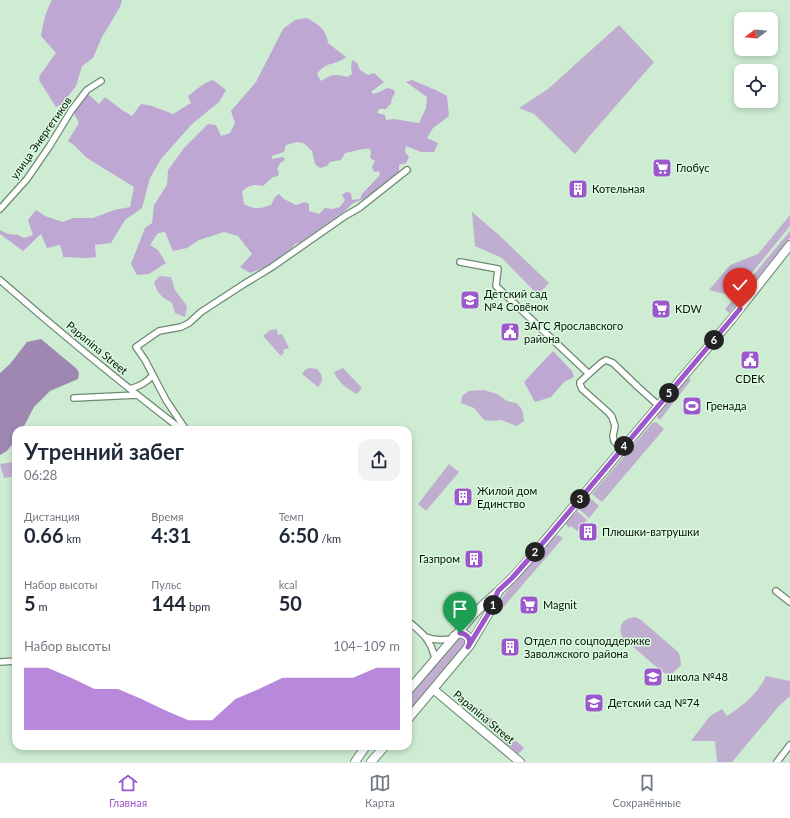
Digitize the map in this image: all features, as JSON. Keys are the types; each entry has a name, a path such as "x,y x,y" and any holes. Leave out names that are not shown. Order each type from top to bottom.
{"street":[{"name":"улица Энергетиков","path":"0,209 27,179 71,111 87,90 101,81"},
{"path":"183,426 166,400 136,347 159,331 181,327 189,323 202,312 359,208 407,170"},
{"path":"412,686 453,637 485,602 512,578 731,320 790,245"},
{"path":"460,262 498,268 496,286 590,374"},
{"name":"Papanina Street","path":"0,280 137,395 177,426"},
{"path":"622,449 614,441 613,436 615,426 612,417 581,387 580,382 606,360 613,363 658,406"},
{"path":"130,389 148,381 153,375"},
{"path":"74,398 137,395"},
{"path":"412,714 468,647 490,611 498,591"},
{"path":"776,591 790,602"},
{"path":"412,624 424,635 431,646 435,658"},
{"path":"424,635 430,638 443,640 449,639 460,633 467,635 470,642 468,647"},
{"path":"0,662 12,661"},
{"name":"Papanina Street","path":"433,689 520,762"},
{"path":"777,762 790,745"},
{"path":"355,762 363,750"},
{"path":"371,762 382,750"}],"shaded area":[{"path":"52,0 122,0 120,7 102,37 93,58 82,66 76,86 62,104 56,107 39,80 40,75 56,53 41,36 45,17"},
{"path":"307,18 318,25 326,34 328,43 346,57 338,62 327,65 320,70 317,74 321,81 334,75 347,77 352,74 352,60 357,63 360,70 368,75 374,73 384,82 371,92 374,94 388,88 394,90 395,93 391,103 386,109 379,109 377,113 385,115 386,120 394,119 419,123 426,108 427,97 406,82 412,80 447,96 449,116 433,128 427,138 438,143 434,152 421,152 406,146 405,152 409,157 406,163 399,165 397,178 390,183 383,184 377,191 364,199 353,203 346,210 301,242 295,244 291,249 265,267 250,273 240,267 252,254 238,236 224,232 199,240 187,248 173,251 165,232 158,233 150,245 158,250 166,263 149,274 137,275 131,264 145,228 152,223 154,205 167,185 168,170 184,148 208,124 216,125 221,136 230,133 235,123 231,111 256,82 283,29 295,20","holes":["297,142 303,143 312,151 315,164 320,168 327,166 330,162 341,160 345,153 370,149 370,158 375,161 372,167 374,172 379,171 380,175 362,194 360,199 352,200 351,193 346,192 342,195 345,200 340,207 332,209 325,208 319,214 309,211 309,204 305,202 296,205 284,199 279,194 275,197 271,205 254,208 244,204 242,192 244,190 251,186 263,186 273,177 278,176 279,172 277,169 280,163 285,160 283,157 272,159 272,156 284,152 286,145"]},
{"path":"619,25 654,62 575,154 534,114 519,108 548,89"},
{"path":"213,80 226,90 219,102 192,124 161,159 150,178 142,208 125,220 111,243 95,245 96,257 63,257 60,245 47,248 41,234 23,251 0,234 0,230 8,234 18,235 24,238 33,235 28,220 36,210 45,216 63,222 73,218 93,218 114,210 130,207 134,187 87,158 68,141 79,123 74,113 88,94 99,104 105,97 132,116 141,104 152,106 173,114 191,103 188,96 209,81"},
{"path":"472,212 499,235 549,283 538,295 502,258 475,246"},
{"path":"790,215 790,226 733,296 709,290 730,265 758,254"},
{"path":"790,231 790,238 729,313 725,309"},
{"path":"160,276 171,277 175,290 187,306 185,317 175,313 172,303 158,292 154,282"},
{"path":"277,329 278,335 282,334 289,348 283,350 284,353 281,356 263,336 270,330"},
{"path":"41,339 77,369 79,373 78,379 50,391 34,407 24,426 12,426 12,444 7,451 0,455 0,373 10,364 27,342"},
{"path":"553,351 572,371 574,377 564,382 551,397 535,402 524,382"},
{"path":"309,368 317,369 321,373 322,380 318,387 302,374"},
{"path":"343,368 362,388 357,394 343,385 336,376 334,372"},
{"path":"686,378 691,380 660,420 657,417 657,414"},
{"path":"484,390 497,394 507,401 516,403 521,408 524,421 517,426 501,420 484,420 474,408 461,403 462,396 469,391"},
{"path":"656,422 664,429 602,502 592,494 652,423"},
{"path":"12,462 12,477 4,478 0,464"},
{"path":"449,464 459,472 426,511 418,504"},
{"path":"590,498 599,506 589,518 579,509 586,499"},
{"path":"577,511 587,520 577,531 571,526 569,528 565,523"},
{"path":"558,535 563,538 501,610 496,605 555,536"},
{"path":"635,617 641,620 678,652 681,665 673,673 667,674 662,672 622,637 622,623 627,619"},
{"path":"459,637 466,640 466,644 412,709 412,692"},
{"path":"766,676 790,681 790,696 779,706 732,762 717,762 715,741 691,741 710,716 722,709 727,716 739,708 754,694"},
{"path":"478,707 524,748 518,754 473,713"}],"place":[{"name":"Глобус","path":"662,168"},
{"name":"Котельная","path":"578,189"},
{"name":"Детский сад №4 Совёнок","path":"470,300"},
{"name":"KDW","path":"661,309"},
{"name":"ЗАГС Ярославского района","path":"510,332"},
{"name":"CDEK","path":"750,360"},
{"name":"Гренада","path":"692,406"},
{"name":"Жилой дом Единство","path":"463,497"},
{"name":"Плюшки-ватрушки","path":"588,532"},
{"name":"Газпром","path":"474,559"},
{"name":"Magnit","path":"529,605"},
{"name":"Отдел по соцподдержке Заволжского района","path":"510,647"},
{"name":"школа №48","path":"653,677"},
{"name":"Детский сад №74","path":"594,703"}],"route":[{"path":"460,633 467,635 470,642 468,647 490,611 498,591 512,578 542,544 740,309"}]}
